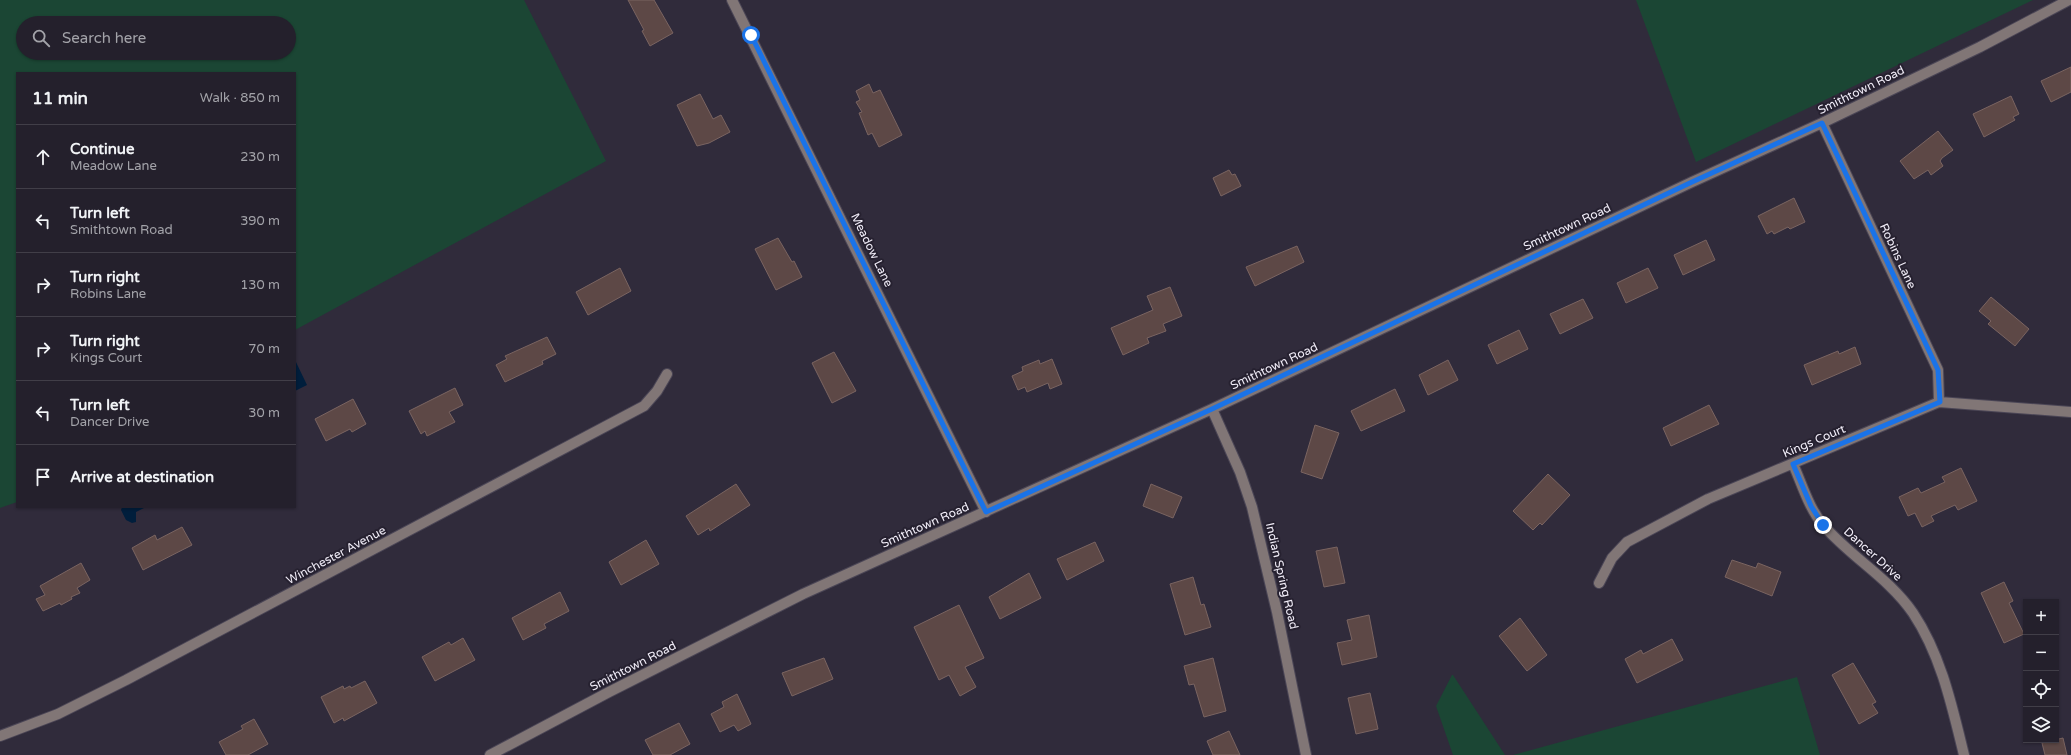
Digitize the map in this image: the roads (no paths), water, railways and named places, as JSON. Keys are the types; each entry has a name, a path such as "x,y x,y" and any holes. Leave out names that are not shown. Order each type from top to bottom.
{"street":[{"name":"Meadow Lane","path":"732,0 986,512"},
{"name":"Smithtown Road","path":"490,755 609,692 804,594 1212,409 1711,173 1822,123 1980,47 2070,0"},
{"name":"Robins Lane","path":"1822,123 1938,370 1940,402"},
{"name":"Winchester Avenue","path":"0,736 58,714 119,683 644,406 657,391 667,374"},
{"name":"Kings Court","path":"1598,583 1612,558 1628,542 1708,499 1940,402 2071,412"},
{"name":"Indian Spring Road","path":"1212,409 1240,472 1252,507 1278,619 1306,755"},
{"name":"Dancer Drive","path":"1793,464 1811,506 1823,525 1838,541 1891,586 1913,613 1939,665 1964,755"}],"water":[{"path":"296,362 307,385 296,390"},
{"path":"122,508 144,508 136,512 136,522 132,523 126,520 121,510"}]}
